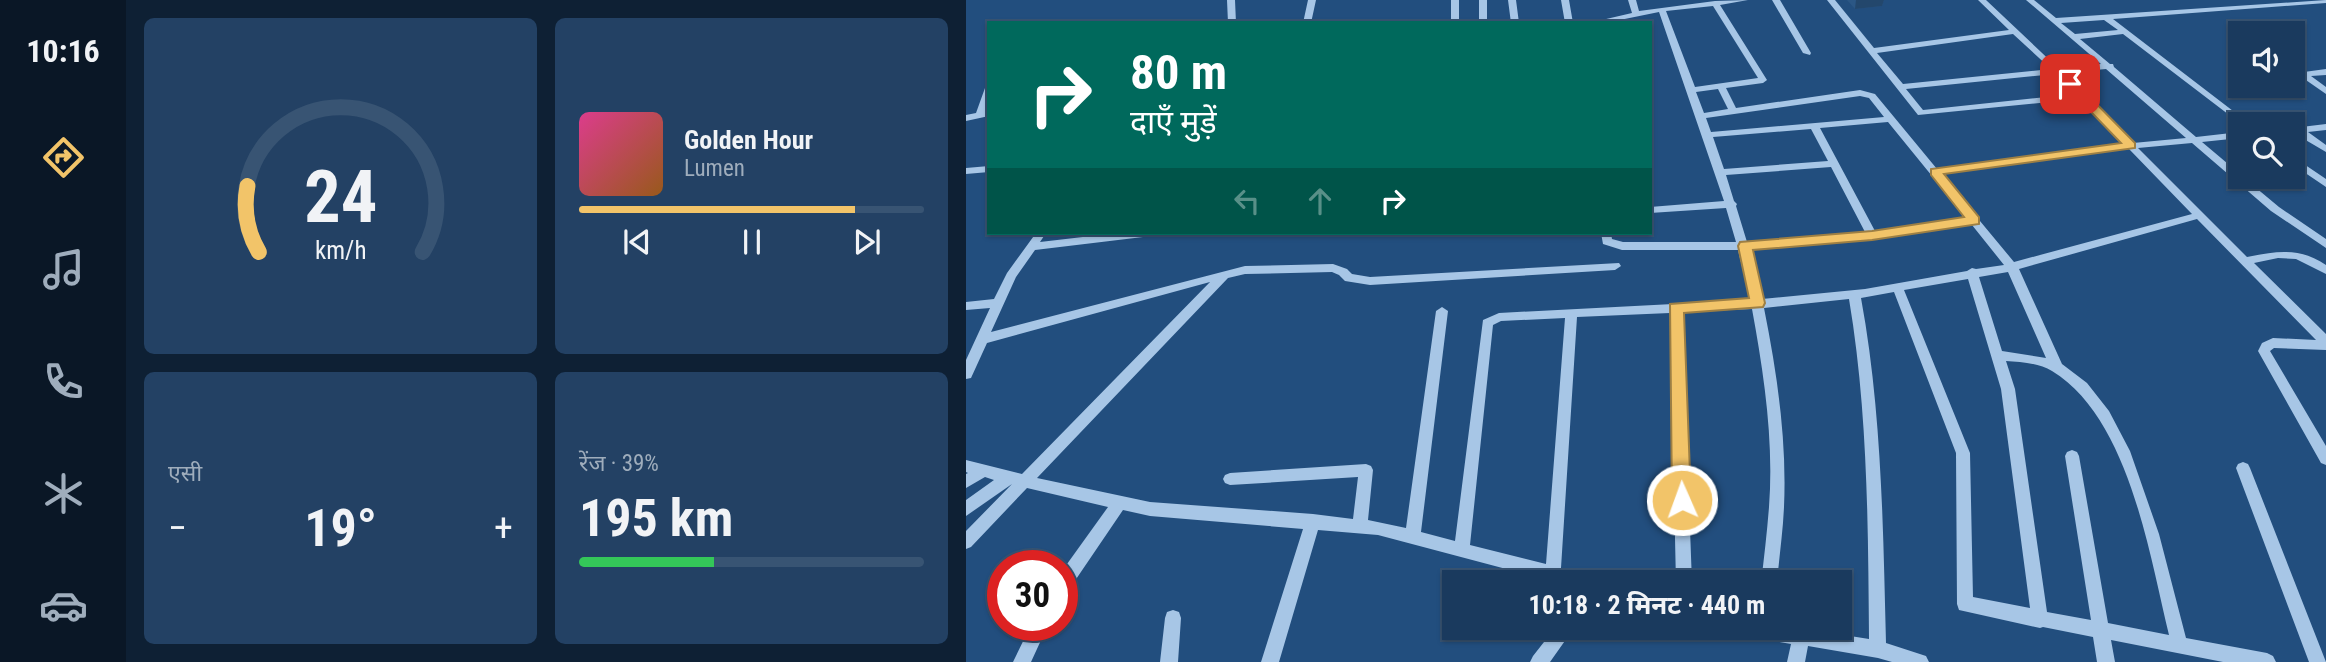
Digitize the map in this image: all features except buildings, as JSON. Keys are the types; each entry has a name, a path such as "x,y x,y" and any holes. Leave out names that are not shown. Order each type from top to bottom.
{"street":[{"path":"1231,0 1232,21"},
{"path":"1307,21 1312,0"},
{"path":"1455,0 1455,21"},
{"path":"1483,0 1483,21"},
{"path":"1512,0 1515,21"},
{"path":"1565,0 1569,21"},
{"path":"1632,0 1636,14"},
{"path":"1603,21 1682,3 1744,0"},
{"path":"1776,0 1807,53"},
{"path":"1831,0 1921,113 2082,96"},
{"path":"1982,0 2057,71 2326,343"},
{"path":"2030,0 2275,209 2326,244"},
{"path":"2053,21 2326,1"},
{"path":"1691,90 1763,80 1715,3"},
{"path":"1662,9 1745,246 1770,363 1778,446 1776,538 1771,570"},
{"path":"2104,16 2230,112"},
{"path":"1872,51 2015,31"},
{"path":"2074,37 2125,32"},
{"path":"1901,87 2110,66"},
{"path":"2326,72 2307,74 2307,78 2326,91"},
{"path":"1721,86 1733,111"},
{"path":"1700,116 1860,93 1872,96 2012,267 2056,366"},
{"path":"966,118 985,114"},
{"path":"1707,135 1891,119"},
{"path":"1814,125 1872,235"},
{"path":"2305,129 2326,127"},
{"path":"1935,172 2131,146 2228,136"},
{"path":"2305,136 2326,149"},
{"path":"1720,172 1833,164"},
{"path":"966,171 987,169"},
{"path":"2305,169 2326,184"},
{"path":"1652,210 1732,204"},
{"path":"1462,547 1487,323 1499,317 1758,303 1854,293 2012,267 2199,215"},
{"path":"1606,235 1607,241 1622,246 1745,246 1872,235 1974,220"},
{"path":"966,374 1011,276 1040,235"},
{"path":"1031,247 1127,235"},
{"path":"2245,261 2288,253 2301,254 2326,270"},
{"path":"983,339 1234,272 1333,268 1349,278 1370,281 1615,266"},
{"path":"966,542 1224,275 1234,272"},
{"path":"1972,272 2008,389 2040,620"},
{"path":"1897,286 1963,453 1965,604 2267,662"},
{"path":"1854,293 1866,355 1872,420 1878,649"},
{"path":"966,306 999,303"},
{"path":"1676,308 1684,570"},
{"path":"1413,536 1442,312"},
{"path":"1553,570 1571,313"},
{"path":"2326,343 2273,343 2266,346 2264,351 2326,458"},
{"path":"1998,355 2056,366 2074,378 2095,402 2119,438 2135,480 2180,646"},
{"path":"2072,456 2106,662"},
{"path":"966,466 1028,480 1069,493 1150,509 1360,526 1462,547 1549,570"},
{"path":"2243,468 2318,662"},
{"path":"966,482 984,470"},
{"path":"1230,479 1366,470 1360,526"},
{"path":"966,509 1010,476"},
{"path":"1078,562 1120,502"},
{"path":"1270,662 1313,521"},
{"path":"1169,662 1173,618"},
{"path":"1539,662 1556,640"},
{"path":"1796,662 1801,640"},
{"path":"1815,640 1878,649 1920,662"},
{"path":"1022,662 1032,641"}],"route":[{"path":"1682,500 1676,308 1758,303 1745,246 1872,235 1974,220 1935,172 2131,146 2070,84"}]}
